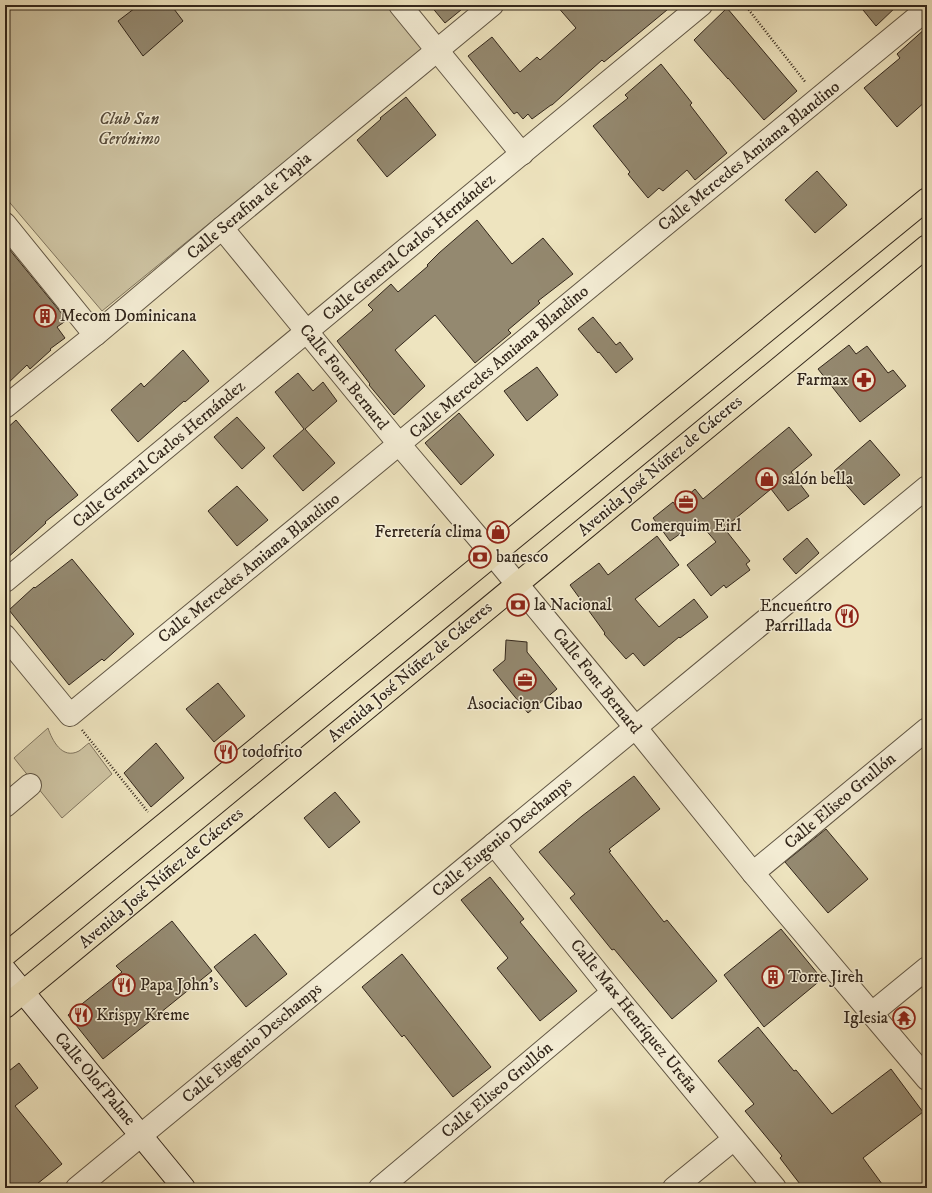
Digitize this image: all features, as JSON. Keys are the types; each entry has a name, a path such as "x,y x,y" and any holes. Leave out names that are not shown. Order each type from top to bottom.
{"main road":[{"path":"5,955 927,199"},
{"name":"Avenida José Núñez de Cáceres","path":"5,1007 927,246"}],"street":[{"path":"400,5 522,154"},
{"name":"Calle Serafina de Tapia","path":"5,407 492,5"},
{"name":"Calle General Carlos Hernández","path":"5,581 701,5"},
{"name":"Calle Mercedes Amiama Blandino","path":"70,715 927,9"},
{"path":"5,224 95,334"},
{"name":"Calle Font Bernard","path":"222,228 306,332 635,727 753,873 927,1079"},
{"name":"Calle Eugenio Deschamps","path":"77,1188 927,487"},
{"path":"5,636 70,715"},
{"name":"Calle Eliseo Grullón","path":"753,873 927,728"},
{"path":"5,806 30,785"},
{"name":"Calle Max Henríquez Ureña","path":"494,844 613,992 775,1188"},
{"path":"872,1013 927,968"},
{"name":"Calle Olof Palme","path":"5,970 184,1188"},
{"name":"Calle Eliseo Grullón","path":"380,1188 613,992"},
{"path":"674,1188 734,1139"}],"path":[{"path":"745,5 819,98"},
{"path":"70,715 161,828"}],"green space":[{"name":"Club San Gerónimo","path":"5,5 390,5 425,47 102,311 5,197"},
{"path":"48,728 55,743 63,751 68,753 79,751 89,743 112,774 62,818 14,758"}],"building":[{"path":"139,5 171,5 183,21 143,56 118,21"},
{"path":"430,5 467,5 445,23"},
{"path":"556,5 673,5 604,62 602,60 552,105 532,119 528,114 523,119 517,112 514,114 468,56 492,37 520,72 537,57 540,60 576,28"},
{"path":"859,5 898,5 876,26"},
{"path":"727,8 797,91 764,120 694,40"},
{"path":"927,27 927,100 897,127 864,88 900,58 897,54"},
{"path":"661,64 692,103 690,105 727,153 695,180 687,170 663,191 659,188 648,198 628,174 630,172 593,126 628,98 625,95"},
{"path":"406,97 436,135 387,177 357,140 381,119 380,118"},
{"path":"817,171 847,205 815,233 785,200"},
{"path":"477,220 512,264 543,238 573,274 538,301 540,303 508,330 511,333 475,363 435,315 395,350 425,386 394,415 369,385 370,384 337,341 373,310 368,305 391,284 398,292 428,266 427,265 439,253"},
{"path":"5,244 67,320 57,327 65,338 50,349 51,350 30,369 27,365 5,386"},
{"path":"593,317 616,345 620,342 633,359 616,373 578,329"},
{"name":"Farmax","path":"849,345 856,354 867,346 888,373 893,370 906,386 860,422 818,369"},
{"path":"183,350 209,381 138,442 111,410 141,383 144,387"},
{"path":"537,367 558,395 527,421 504,391"},
{"path":"298,373 313,391 323,382 337,401 305,429 335,463 303,491 273,456 304,429 275,392"},
{"path":"459,413 494,455 461,485 425,443"},
{"path":"237,417 265,448 242,469 214,437"},
{"path":"16,420 78,495 45,522 46,523 5,560 5,430"},
{"path":"789,427 812,455 791,472 809,496 788,511 771,489 724,528 750,561 746,564 750,570 726,588 724,585 711,596 687,565 716,542 698,521 670,541 653,518 673,502 676,506 695,489 703,499"},
{"path":"870,440 900,475 864,505 834,471"},
{"path":"237,486 268,520 237,546 208,511"},
{"path":"657,536 679,565 635,599 659,627 694,599 708,617 680,638 679,637 644,666 633,653 626,659 604,634 605,633 570,585 599,563 608,575"},
{"path":"807,538 819,553 796,574 783,559"},
{"path":"72,559 134,634 104,661 102,659 69,685 9,610 34,587 35,588"},
{"name":"Asociacion Cibao","path":"506,640 527,642 527,652 557,689 528,713 493,670 505,660"},
{"path":"218,683 245,716 214,742 186,709"},
{"path":"156,743 184,778 151,807 124,773"},
{"path":"634,776 660,809 609,849 611,851 609,852 664,922 667,920 717,981 672,1019 614,949 612,950 570,898 575,894 539,852 582,816"},
{"path":"335,792 360,822 329,848 304,818"},
{"path":"826,829 868,879 828,913 785,862"},
{"path":"490,877 524,919 520,922 577,991 540,1021 497,968 508,958 461,900"},
{"path":"172,921 212,971 103,1059 68,1015 122,972 116,966"},
{"name":"Torre Jireh","path":"781,929 822,979 764,1027 724,975"},
{"path":"255,934 287,974 246,1007 214,967"},
{"path":"402,954 491,1067 453,1097 404,1035 402,1037 362,987"},
{"path":"758,1027 832,1114 891,1069 923,1112 863,1158 885,1188 803,1188 780,1158 782,1156 745,1111 754,1104 718,1061"},
{"path":"19,1063 38,1088 15,1106 62,1164 32,1188 5,1188 5,1074"}],"place":[{"name":"Mecom Dominicana","path":"45,316"},
{"name":"Farmax","path":"864,380"},
{"name":"salón bella","path":"767,479"},
{"name":"Comerquim Eirl","path":"686,502"},
{"name":"Ferretería clima","path":"498,532"},
{"name":"banesco","path":"480,557"},
{"name":"la Nacional","path":"518,605"},
{"name":"Encuentro Parrillada","path":"847,616"},
{"name":"Asociacion Cibao","path":"525,680"},
{"name":"todofrito","path":"226,752"},
{"name":"Torre Jireh","path":"773,977"},
{"name":"Papa John's","path":"124,985"},
{"name":"Krispy Kreme","path":"81,1015"},
{"name":"Iglesia","path":"904,1018"}]}
